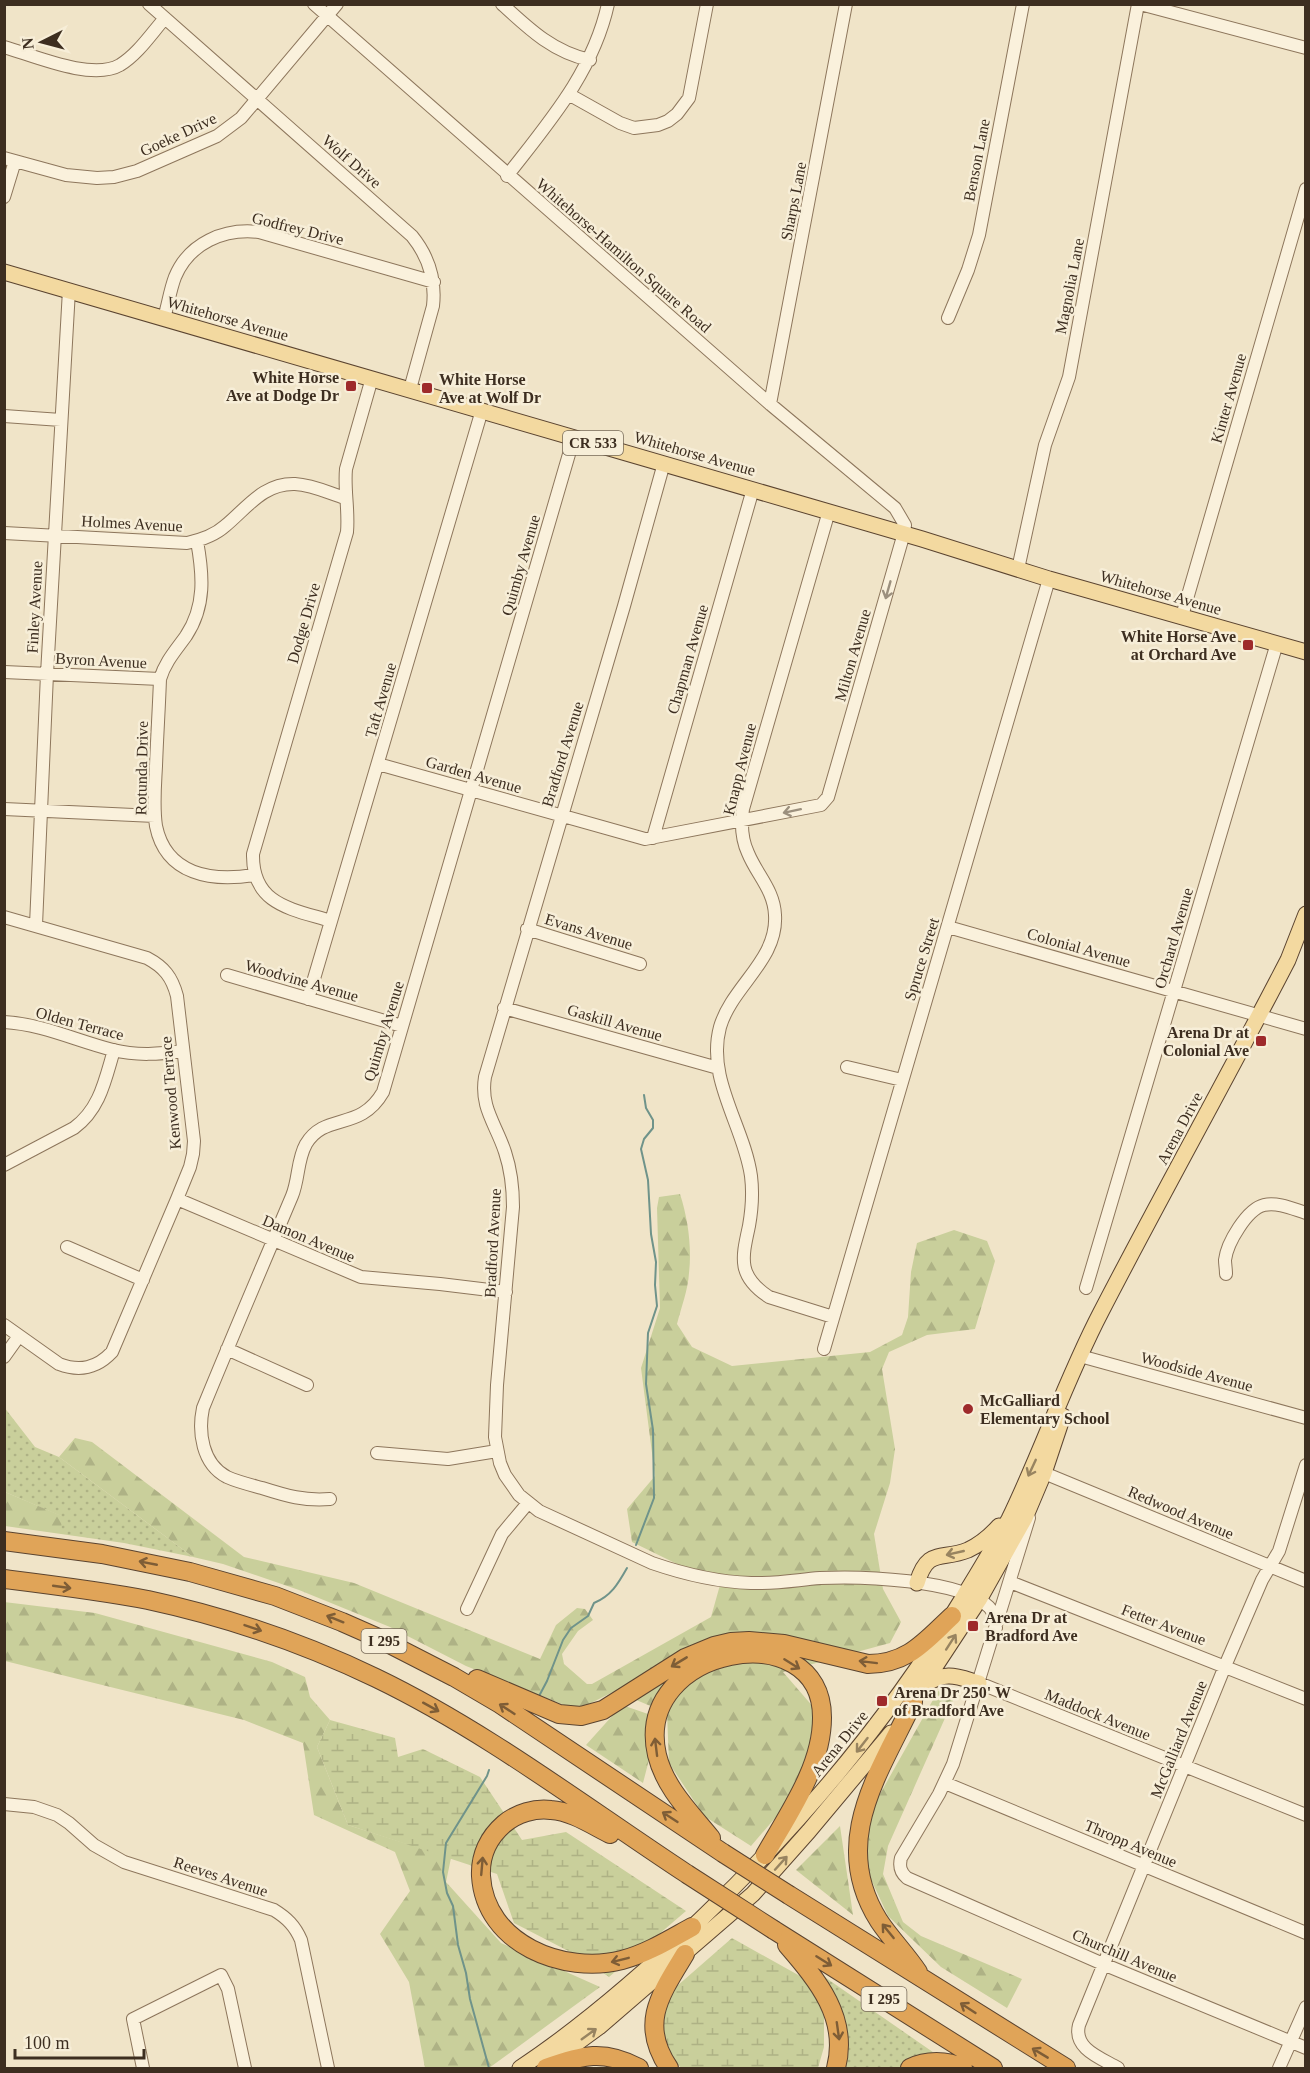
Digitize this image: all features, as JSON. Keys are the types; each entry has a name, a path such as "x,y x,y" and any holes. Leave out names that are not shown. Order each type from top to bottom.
{"highway":[{"name":"I 295","path":"4,1541 102,1554 190,1572 275,1596 376,1637 454,1677 500,1704 789,1895 1066,2068"},
{"name":"I 295","path":"4,1579 97,1591 181,1608 247,1626 328,1656 406,1693 480,1736 687,1874 993,2068"},
{"path":"376,1637 559,1714 581,1716 603,1710 686,1658 714,1646 731,1642 767,1641 868,1664 880,1664 903,1658 914,1651 952,1616"},
{"path":"721,1851 674,1792 664,1775 655,1744 655,1731 667,1694 683,1676 710,1662 729,1657 762,1654 782,1658 802,1671 815,1687 822,1721 809,1773 765,1855"},
{"path":"917,1694 866,1802 857,1842 857,1856 863,1885 879,1920 905,1952 922,1978"},
{"path":"663,1858 564,1812 540,1809 518,1815 499,1828 492,1837 483,1858 482,1882 489,1908 505,1930 529,1948 559,1960 591,1964 623,1960 652,1949 693,1927"},
{"path":"774,1930 808,1969 831,2005 839,2038 836,2068"},
{"path":"669,2068 657,2048 653,2025 654,2014 667,1983 685,1954"},
{"path":"544,2068 587,2055 615,2058 639,2068"},
{"path":"910,2068 936,2062 963,2068"}],"main road":[{"name":"Whitehorse Avenue","path":"4,272 829,511 1049,579 1305,652"},
{"name":"Arena Drive","path":"544,2068 599,2027 753,1894 879,1749 917,1694 972,1596 1100,1315 1288,960 1305,914"},
{"name":"Arena Drive","path":"520,2068 598,2011 693,1927 805,1814 858,1750 901,1693 952,1616 972,1596 1014,1539 1044,1473 1065,1412 1080,1356"},
{"path":"916,1583 921,1568 932,1558 957,1553 980,1543 999,1526 1015,1505"},
{"path":"917,1694 936,1678 948,1675 979,1683"}],"street":[{"name":"Wolf Drive","path":"149,4 412,236 427,258 434,282 433,306 410,389"},
{"name":"Whitehorse-Hamilton Square Road","path":"314,4 507,176 770,404 895,508 905,525 904,533"},
{"name":"Goeke Drive","path":"4,197 10,159 80,177 114,177 130,173 217,136 241,118 337,4"},
{"path":"502,4 538,37 552,46 590,60"},
{"path":"507,176 570,94 590,60 609,4"},
{"path":"570,94 620,123 634,128 658,125 668,121 677,114 689,98 707,4"},
{"name":"Sharps Lane","path":"770,404 846,4"},
{"name":"Benson Lane","path":"948,318 968,270 979,235 1023,4"},
{"path":"1139,4 1177,9 1305,48"},
{"name":"Magnolia Lane","path":"1018,569 1045,445 1069,377 1139,4"},
{"path":"4,47 86,71 107,70 127,60 165,18"},
{"name":"Kinter Avenue","path":"1182,616 1305,189"},
{"name":"Godfrey Drive","path":"164,318 175,277 188,256 208,240 233,232 259,232 434,282"},
{"name":"Finley Avenue","path":"36,926 47,674 69,290"},
{"name":"Dodge Drive","path":"254,875 254,848 347,532 346,468 372,378"},
{"name":"Taft Avenue","path":"308,999 482,410"},
{"path":"4,416 61,420"},
{"name":"Quimby Avenue","path":"330,1499 296,1499 226,1476 210,1460 201,1437 202,1408 293,1193 306,1144 318,1130 363,1115 378,1101 383,1092 574,437"},
{"name":"Bradford Avenue","path":"664,463 624,606 484,1077 482,1093 485,1105 506,1153 513,1190 497,1385 497,1451 505,1475 519,1495 539,1511 652,1563 693,1575 750,1583 846,1577 916,1583 972,1596"},
{"name":"Holmes Avenue","path":"4,533 177,544 197,541 224,527 260,494 282,486 308,486 345,498"},
{"name":"Chapman Avenue","path":"653,838 753,489"},
{"name":"Knapp Avenue","path":"829,511 741,822 748,854 770,891 774,903 775,928 767,952 725,1013 718,1040 718,1068 751,1176 752,1208 743,1248 747,1274 760,1291 769,1297 833,1317"},
{"name":"Milton Avenue","path":"831,786 904,533"},
{"name":"Rotunda Drive","path":"197,541 202,572 198,609 188,633 163,668 160,679 155,816 163,843 174,858 187,869 208,877 222,879 254,875"},
{"name":"Spruce Street","path":"824,1349 1049,579"},
{"name":"Orchard Avenue","path":"1086,1288 1104,1244 1174,992 1277,643"},
{"name":"Byron Avenue","path":"4,672 160,679"},
{"name":"Garden Avenue","path":"378,764 645,839 821,805 828,797 831,786"},
{"path":"4,809 155,816"},
{"path":"254,875 263,891 277,903 331,921"},
{"name":"Kenwood Terrace","path":"4,917 147,958 164,969 170,977 177,996 194,1140 190,1167 112,1352 96,1365 87,1368 69,1368 59,1364 4,1325"},
{"name":"Colonial Avenue","path":"948,927 1305,1029"},
{"name":"Evans Avenue","path":"527,929 640,964"},
{"name":"Woodvine Avenue","path":"227,975 402,1026"},
{"name":"Gaskill Avenue","path":"504,1008 718,1068"},
{"name":"Olden Terrace","path":"4,1022 30,1025 114,1050 149,1054 183,1051"},
{"path":"4,1165 83,1122 97,1102 114,1050"},
{"path":"847,1067 902,1080"},
{"name":"Damon Avenue","path":"177,1199 361,1277 506,1292"},
{"path":"1226,1274 1225,1259 1228,1248 1250,1212 1256,1208 1273,1204 1305,1213"},
{"path":"67,1247 143,1281"},
{"path":"4,1357 19,1336"},
{"path":"227,1349 307,1385"},
{"name":"Woodside Avenue","path":"1080,1356 1305,1418"},
{"path":"376,1453 448,1459 497,1451"},
{"name":"McGalliard Avenue","path":"1118,2068 1085,2048 1078,2038 1079,2025 1225,1666 1262,1580 1279,1551 1305,1465"},
{"name":"Redwood Avenue","path":"1044,1473 1305,1581"},
{"path":"945,1783 1011,1582 1038,1488"},
{"path":"467,1609 502,1534 528,1503"},
{"name":"Fetter Avenue","path":"1011,1582 1305,1699"},
{"path":"972,1596 990,1608 995,1617 996,1628"},
{"name":"Maddock Avenue","path":"979,1683 1305,1815"},
{"name":"Thropp Avenue","path":"945,1783 1305,1933"},
{"name":"Churchill Avenue","path":"945,1783 900,1863 900,1869 907,1878 1103,1964 1305,2048"},
{"name":"Reeves Avenue","path":"4,1804 42,1809 69,1823 94,1845 123,1862 274,1910 284,1916 292,1923 301,1940 328,2068"},
{"path":"143,2068 133,2019 221,1975 228,1989 245,2068"},
{"path":"1279,2068 1305,2007"}],"green space":[{"path":"680,1194 689,1233 690,1263 687,1286 677,1324 692,1347 732,1366 870,1352 902,1335 908,1317 911,1272 917,1243 954,1230 987,1241 995,1261 975,1329 927,1335 889,1352 882,1369 895,1449 890,1483 874,1534 883,1589 901,1622 890,1643 783,1672 815,1709 806,1768 781,1811 751,1846 704,1816 669,1763 667,1713 615,1691 577,1710 466,1666 390,1627 299,1590 223,1564 193,1557 59,1457 75,1438 92,1442 244,1557 354,1583 540,1659 556,1625 577,1608 585,1609 593,1620 578,1631 562,1654 564,1664 587,1684 592,1684 711,1617 720,1585 632,1542 627,1509 655,1476 641,1368 660,1308 657,1208 659,1197"},
{"path":"4,1407 35,1447 59,1457 193,1557 124,1543 61,1534 61,1516 5,1492"},
{"path":"5,1492 62,1516 61,1534 5,1526"},
{"path":"4,1602 95,1613 272,1662 305,1677 310,1697 330,1720 317,1747 348,1825 451,1858 446,1882 501,1943 600,1987 489,2068 425,2068 409,1982 380,1934 410,1891 395,1852 314,1815 303,1743 244,1720 5,1661"},
{"path":"938,1691 954,1698 888,1846 883,1874 903,1922 921,1936 1022,1979 1007,2008 941,1967 888,1916 869,1875 865,1850 871,1810"},
{"path":"622,1705 648,1714 650,1756 643,1783 586,1745"},
{"path":"330,1720 395,1738 398,1757 423,1749 480,1777 522,1840 566,1832 686,1911 609,1977 580,1957 514,1923 497,1874 348,1825 317,1747"},
{"path":"840,1826 853,1915 796,1870"},
{"path":"732,1938 800,1976 824,2006 824,2047 818,2068 681,2068 664,2047 653,2007"},
{"path":"816,1971 940,2057 929,2056 900,2068 842,2068"}],"waterway":[{"path":"636,1545 654,1498 653,1430 646,1384 648,1333 657,1306 656,1262 651,1234 648,1180 641,1149 644,1139 653,1128 653,1120 646,1108 644,1095"},
{"path":"538,1698 563,1640 571,1628 588,1616 594,1603 614,1589 627,1568"},
{"path":"489,1770 446,1843 443,1872 447,1893 453,1906 458,1945 470,1999 489,2068"}],"place":[{"name":"White Horse Ave at Dodge Dr","path":"351,386"},
{"name":"White Horse Ave at Wolf Dr","path":"427,388"},
{"name":"White Horse Ave at Orchard Ave","path":"1248,645"},
{"name":"Arena Dr at Colonial Ave","path":"1261,1041"},
{"name":"McGalliard Elementary School","path":"968,1409"},
{"name":"Arena Dr at Bradford Ave","path":"973,1626"},
{"name":"Arena Dr 250' W of Bradford Ave","path":"882,1701"}]}
